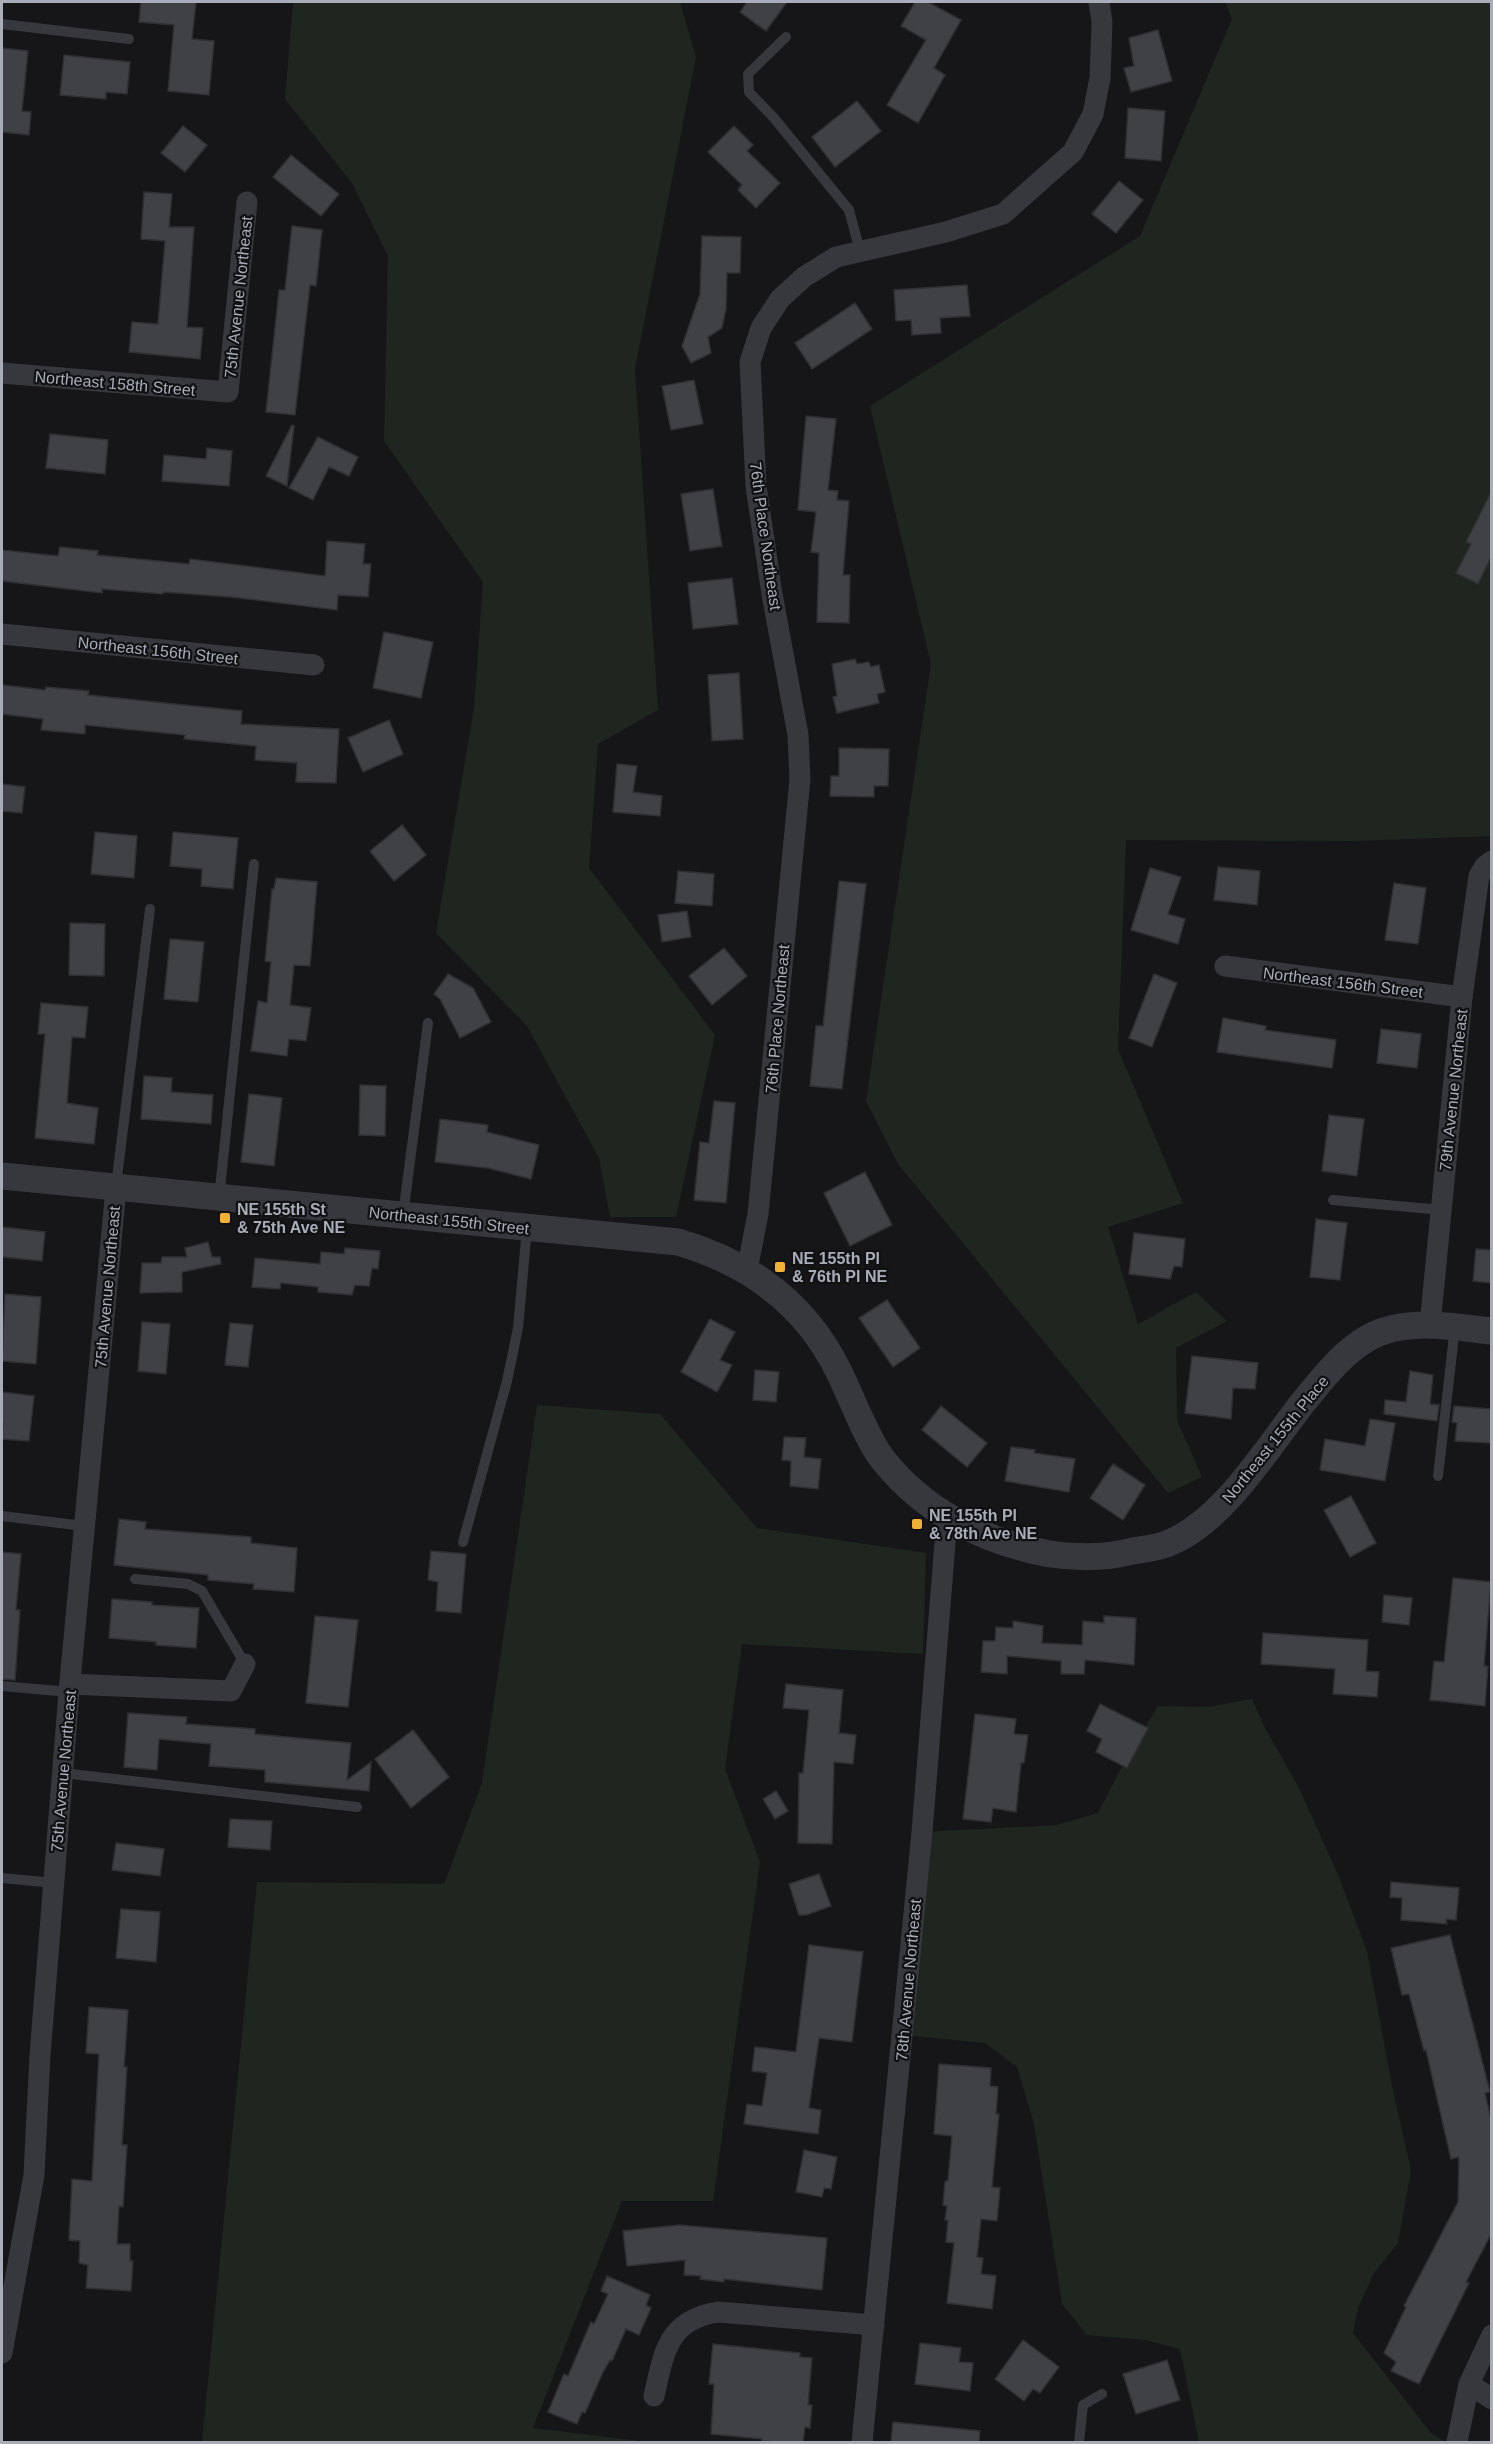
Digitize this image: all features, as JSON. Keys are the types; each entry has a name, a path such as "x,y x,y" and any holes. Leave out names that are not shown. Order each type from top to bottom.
{"street":[{"name":"76th Place Northeast","path":"747,1270 758,1214 800,779 798,735 772,594 756,486 750,362 760,328 780,299 804,277 836,257 946,232 1004,214 1073,152 1093,114 1100,78 1102,22 1099,2"},
{"name":"75th Avenue Northeast","path":"228,392 247,201"},
{"name":"Northeast 158th Street","path":"2,374 228,392"},
{"name":"Northeast 156th Street","path":"2,634 315,665"},
{"name":"79th Avenue Northeast","path":"1442,1326 1441,1210 1462,997 1479,876 1491,861"},
{"name":"Northeast 156th Street","path":"1224,966 1462,997"},
{"name":"Northeast 155th Street","path":"2,1176 678,1242 711,1251 747,1270"},
{"name":"75th Avenue Northeast","path":"2,2353 34,2175 40,2055 70,1688 116,1188"},
{"name":"Northeast 155th Place","path":"747,1270 778,1293 811,1325 834,1362 879,1455 904,1484 946,1518 978,1533 1050,1554 1084,1557 1119,1555 1169,1543 1199,1525 1226,1501 1343,1356 1369,1337 1396,1329 1442,1326"},
{"path":"1442,1326 1491,1331"},
{"name":"78th Avenue Northeast","path":"862,2442 922,1832 946,1518"},
{"path":"70,1688 231,1691 245,1664"},
{"path":"654,2396 670,2341 684,2325 699,2315 718,2312 874,2325"},
{"path":"1457,2442 1469,2384 1491,2335"},
{"path":"1469,2384 1491,2399"}],"lane":[{"path":"2,24 129,39"},
{"path":"786,37 748,74 749,92 774,118 849,210 860,251"},
{"path":"219,1198 254,864"},
{"path":"116,1188 150,909"},
{"path":"403,1215 428,1023"},
{"path":"1333,1200 1441,1210"},
{"path":"463,1542 507,1381 518,1328 527,1228"},
{"path":"1438,1476 1442,1326"},
{"path":"2,1516 84,1526"},
{"path":"135,1579 188,1584 202,1591 245,1664"},
{"path":"2,1686 70,1688"},
{"path":"63,1773 357,1807"},
{"path":"2,1878 54,1883"},
{"path":"1079,2442 1083,2405 1102,2394"}],"shaded area":[{"path":"293,2 680,2 696,57 635,369 658,710 598,744 589,868 715,1035 676,1217 610,1217 599,1158 527,1026 436,933 474,708 483,582 384,441 388,256 352,183 285,99"},
{"path":"1225,2 1491,2 1491,836 1355,841 1126,840 1118,1049 1183,1203 1108,1227 1138,1324 1196,1292 1227,1321 1176,1348 1177,1420 1202,1477 1168,1493 898,1164 866,1101 931,664 870,406 1140,236 1232,19"},
{"path":"537,1405 660,1414 757,1528 926,1553 923,1654 742,1644 725,1769 760,1862 713,2201 622,2201 533,2428 648,2442 202,2442 257,1882 444,1884 482,1783"},
{"path":"1252,1699 1265,1728 1300,1790 1339,1877 1367,1951 1393,2091 1411,2170 1398,2243 1374,2273 1358,2308 1353,2333 1431,2433 1445,2442 1199,2442 1180,2349 1146,2340 1087,2335 1062,2304 1034,2124 1017,2067 985,2043 903,2035 922,1832 1057,1825 1098,1813 1129,1753 1158,1706 1208,1707"}],"building":[{"path":"141,2 196,2 192,39 214,41 209,95 168,91 174,25 139,22"},
{"path":"747,2 787,2 766,31 740,12"},
{"path":"915,2 928,2 961,20 934,68 945,75 918,123 887,105 926,40 901,26"},
{"path":"1158,30 1172,81 1131,92 1124,68 1134,66 1129,38"},
{"path":"2,48 28,51 22,111 31,112 29,135 2,132"},
{"path":"64,55 130,62 127,94 106,92 106,99 60,95"},
{"path":"857,101 881,131 835,167 812,137"},
{"path":"1128,108 1165,111 1161,161 1125,158"},
{"path":"183,126 207,145 185,172 161,153"},
{"path":"734,126 753,145 747,151 780,183 756,208 738,190 742,185 708,152"},
{"path":"291,155 339,194 321,216 273,177"},
{"path":"1119,181 1143,200 1116,233 1092,214"},
{"path":"144,192 172,194 169,227 194,227 187,327 203,328 200,359 129,352 132,322 158,324 165,241 141,239"},
{"path":"292,226 322,230 316,286 310,285 295,415 266,412 279,290 285,290"},
{"path":"702,236 741,237 740,273 727,273 726,309 722,328 708,337 711,353 691,363 682,346 700,294"},
{"path":"967,285 970,316 940,318 941,333 912,335 911,320 896,321 894,290"},
{"path":"855,303 872,329 812,369 795,343"},
{"path":"694,380 703,424 671,430 662,386"},
{"path":"806,416 836,419 828,490 838,491 837,500 849,501 843,575 850,575 849,623 817,622 819,553 811,552 816,512 798,510"},
{"path":"292,425 294,426 287,486 266,476"},
{"path":"50,434 108,440 105,474 46,468"},
{"path":"318,437 358,457 349,476 329,467 313,500 289,488"},
{"path":"207,448 232,451 229,486 162,481 164,455 206,459"},
{"path":"713,489 722,546 690,551 681,494"},
{"path":"1491,492 1491,557 1478,584 1456,573 1471,544 1466,542"},
{"path":"327,541 365,544 363,564 371,564 368,597 338,595 337,610 231,597 102,589 102,593 2,581 2,550 58,556 60,547 98,551 97,555 189,564 190,559 325,576"},
{"path":"732,578 738,624 693,629 688,583"},
{"path":"384,632 433,642 421,698 373,688"},
{"path":"855,659 857,664 869,662 871,667 879,665 885,692 877,694 879,703 837,713 833,697 837,696 832,664"},
{"path":"739,673 743,739 712,741 708,675"},
{"path":"2,685 45,690 46,687 89,691 88,695 242,711 241,724 339,729 336,783 296,782 297,763 255,760 256,746 184,739 185,735 85,725 85,734 41,730 43,719 2,714"},
{"path":"389,720 403,754 363,772 348,738"},
{"path":"839,748 889,749 888,786 874,786 874,797 830,796 831,776 839,776"},
{"path":"617,764 637,766 633,792 662,796 660,816 613,812"},
{"path":"2,784 25,787 22,813 2,811"},
{"path":"402,825 426,855 394,881 370,851"},
{"path":"95,832 137,836 134,878 91,874"},
{"path":"173,832 238,838 233,889 201,886 202,869 170,866"},
{"path":"1218,867 1260,871 1257,905 1214,900"},
{"path":"1150,868 1181,877 1168,914 1185,919 1178,944 1131,930"},
{"path":"678,871 714,874 712,906 675,903"},
{"path":"276,878 317,882 310,966 294,965 290,1005 311,1008 306,1041 289,1039 287,1056 251,1051 258,1001 267,1003 271,962 265,961 272,889 274,889"},
{"path":"839,881 866,884 842,1089 810,1086 816,1026 823,1026"},
{"path":"1394,883 1426,888 1418,944 1385,940"},
{"path":"687,911 691,937 662,942 658,915"},
{"path":"70,923 105,924 104,976 69,975"},
{"path":"170,939 204,942 198,1002 164,999"},
{"path":"724,948 747,976 712,1005 689,976"},
{"path":"448,974 473,988 491,1022 460,1038 440,999 434,994"},
{"path":"1154,974 1177,983 1152,1047 1129,1038"},
{"path":"41,1003 88,1007 85,1038 72,1037 67,1103 98,1108 94,1144 35,1138 45,1034 38,1034"},
{"path":"1223,1018 1266,1026 1265,1030 1336,1040 1332,1068 1217,1052"},
{"path":"1381,1029 1421,1034 1417,1068 1377,1063"},
{"path":"144,1076 172,1078 171,1092 213,1095 211,1124 141,1119"},
{"path":"360,1085 386,1086 385,1136 359,1135"},
{"path":"249,1094 282,1098 274,1166 241,1162"},
{"path":"714,1101 735,1103 726,1203 694,1200 700,1142 709,1143"},
{"path":"1329,1115 1364,1119 1357,1176 1322,1171"},
{"path":"440,1119 488,1125 487,1132 539,1145 531,1179 488,1168 435,1162"},
{"path":"865,1172 892,1225 850,1246 824,1193"},
{"path":"1316,1219 1347,1223 1340,1280 1310,1277"},
{"path":"2,1227 45,1232 42,1261 2,1257"},
{"path":"1134,1233 1185,1239 1182,1267 1174,1266 1170,1279 1129,1274"},
{"path":"208,1242 212,1257 220,1257 221,1264 182,1272 182,1292 140,1293 142,1263 161,1263 162,1257 187,1257 185,1248"},
{"path":"345,1248 380,1251 378,1269 372,1268 369,1286 355,1285 352,1295 318,1292 318,1287 281,1283 280,1289 252,1287 255,1258 320,1264 321,1252 344,1254"},
{"path":"1476,1249 1491,1250 1491,1283 1473,1281"},
{"path":"5,1294 41,1297 36,1364 2,1361"},
{"path":"887,1300 920,1348 893,1367 859,1318"},
{"path":"710,1319 735,1332 720,1360 732,1365 717,1392 681,1372"},
{"path":"142,1322 170,1324 166,1374 138,1371"},
{"path":"230,1323 253,1325 248,1367 225,1365"},
{"path":"1192,1356 1258,1363 1255,1389 1233,1388 1231,1419 1185,1413"},
{"path":"755,1370 779,1372 776,1402 753,1400"},
{"path":"1410,1371 1433,1375 1430,1404 1439,1405 1437,1421 1384,1414 1385,1400 1406,1402"},
{"path":"2,1392 34,1396 29,1441 2,1439"},
{"path":"941,1406 987,1443 967,1467 922,1430"},
{"path":"1454,1406 1491,1409 1491,1443 1455,1441 1457,1423 1452,1422"},
{"path":"1370,1419 1395,1423 1385,1481 1320,1470 1325,1439 1365,1446"},
{"path":"784,1437 806,1438 804,1457 821,1459 818,1489 790,1486 791,1461 782,1460"},
{"path":"1011,1447 1075,1459 1069,1492 1005,1481"},
{"path":"1113,1464 1145,1485 1123,1520 1090,1498"},
{"path":"1351,1496 1376,1543 1350,1557 1324,1510"},
{"path":"119,1519 146,1522 145,1529 251,1537 251,1543 297,1548 294,1592 253,1589 254,1584 208,1580 208,1575 114,1565"},
{"path":"431,1551 466,1554 461,1613 436,1611 438,1582 428,1580"},
{"path":"2,1552 21,1554 16,1610 20,1610 15,1680 2,1679"},
{"path":"1453,1578 1491,1582 1484,1666 1488,1666 1485,1706 1430,1700 1434,1661 1444,1662"},
{"path":"1384,1595 1412,1598 1409,1625 1382,1622"},
{"path":"112,1599 152,1602 152,1605 199,1608 196,1648 109,1638"},
{"path":"315,1616 358,1620 348,1707 306,1703"},
{"path":"1104,1616 1136,1618 1134,1665 1085,1660 1084,1674 1061,1674 1061,1661 1007,1656 1007,1674 981,1672 983,1641 995,1641 996,1627 1013,1628 1013,1621 1043,1626 1042,1643 1082,1645 1083,1621 1104,1623"},
{"path":"1263,1633 1368,1640 1366,1671 1379,1672 1377,1697 1333,1694 1335,1669 1261,1664"},
{"path":"786,1684 843,1690 839,1733 856,1735 853,1764 834,1762 832,1844 798,1843 799,1773 803,1773 809,1710 783,1708"},
{"path":"1100,1704 1148,1728 1127,1768 1096,1752 1102,1739 1087,1731"},
{"path":"128,1713 187,1717 186,1724 255,1729 255,1734 351,1743 347,1780 371,1762 369,1791 265,1782 265,1770 209,1766 211,1744 159,1739 157,1770 124,1767"},
{"path":"975,1714 1016,1719 1014,1734 1028,1735 1024,1763 1021,1763 1016,1812 993,1808 991,1822 963,1819"},
{"path":"413,1730 449,1777 411,1808 375,1759"},
{"path":"776,1791 788,1811 775,1819 763,1799"},
{"path":"230,1819 272,1821 270,1850 228,1847"},
{"path":"116,1843 164,1849 160,1876 112,1870"},
{"path":"819,1874 831,1906 806,1915 799,1915 789,1884"},
{"path":"1391,1882 1459,1888 1456,1920 1446,1919 1447,1924 1401,1920 1402,1898 1390,1897"},
{"path":"121,1909 160,1912 156,1962 116,1958"},
{"path":"1450,1935 1490,2092 1485,2093 1491,2119 1491,2234 1419,2384 1391,2371 1396,2362 1384,2353 1406,2307 1404,2306 1458,2202 1459,2157 1451,2159 1426,2050 1424,2051 1409,1994 1402,1995 1391,1948"},
{"path":"809,1945 863,1952 852,2042 819,2038 809,2108 821,2110 818,2134 744,2124 747,2104 762,2106 767,2073 752,2071 755,2047 796,2052"},
{"path":"89,2007 128,2010 122,2145 127,2145 123,2207 119,2206 117,2244 130,2244 130,2261 133,2261 131,2291 86,2288 88,2265 79,2263 80,2241 69,2240 72,2179 92,2181 99,2054 86,2053"},
{"path":"939,2064 991,2068 990,2086 998,2087 996,2114 999,2114 992,2187 1000,2188 997,2221 981,2219 977,2257 983,2258 981,2274 996,2276 992,2309 947,2303 954,2243 946,2242 947,2206 943,2205 952,2136 934,2134"},
{"path":"804,2150 837,2157 831,2189 824,2188 822,2197 796,2192"},
{"path":"679,2225 827,2238 822,2290 724,2279 724,2282 700,2279 701,2276 684,2275 685,2260 627,2266 623,2231"},
{"path":"607,2276 650,2295 646,2305 651,2308 639,2335 626,2329 612,2361 610,2360 603,2372 585,2413 582,2412 577,2424 548,2412 564,2374 568,2376 591,2322 594,2324 608,2294 601,2291"},
{"path":"1023,2340 1059,2367 1040,2393 1033,2389 1024,2401 995,2379"},
{"path":"920,2343 961,2348 959,2362 973,2363 970,2391 915,2384"},
{"path":"713,2344 800,2353 800,2357 812,2358 808,2405 812,2405 810,2428 805,2427 803,2442 762,2441 762,2439 711,2434 714,2384 709,2384"},
{"path":"1167,2360 1180,2400 1136,2414 1123,2374"},
{"path":"893,2422 980,2431 979,2442 891,2442"}],"place":[{"name":"NE 155th St & 75th Ave NE","path":"225,1218"},
{"name":"NE 155th Pl & 76th Pl NE","path":"780,1267"},
{"name":"NE 155th Pl & 78th Ave NE","path":"917,1524"}]}
